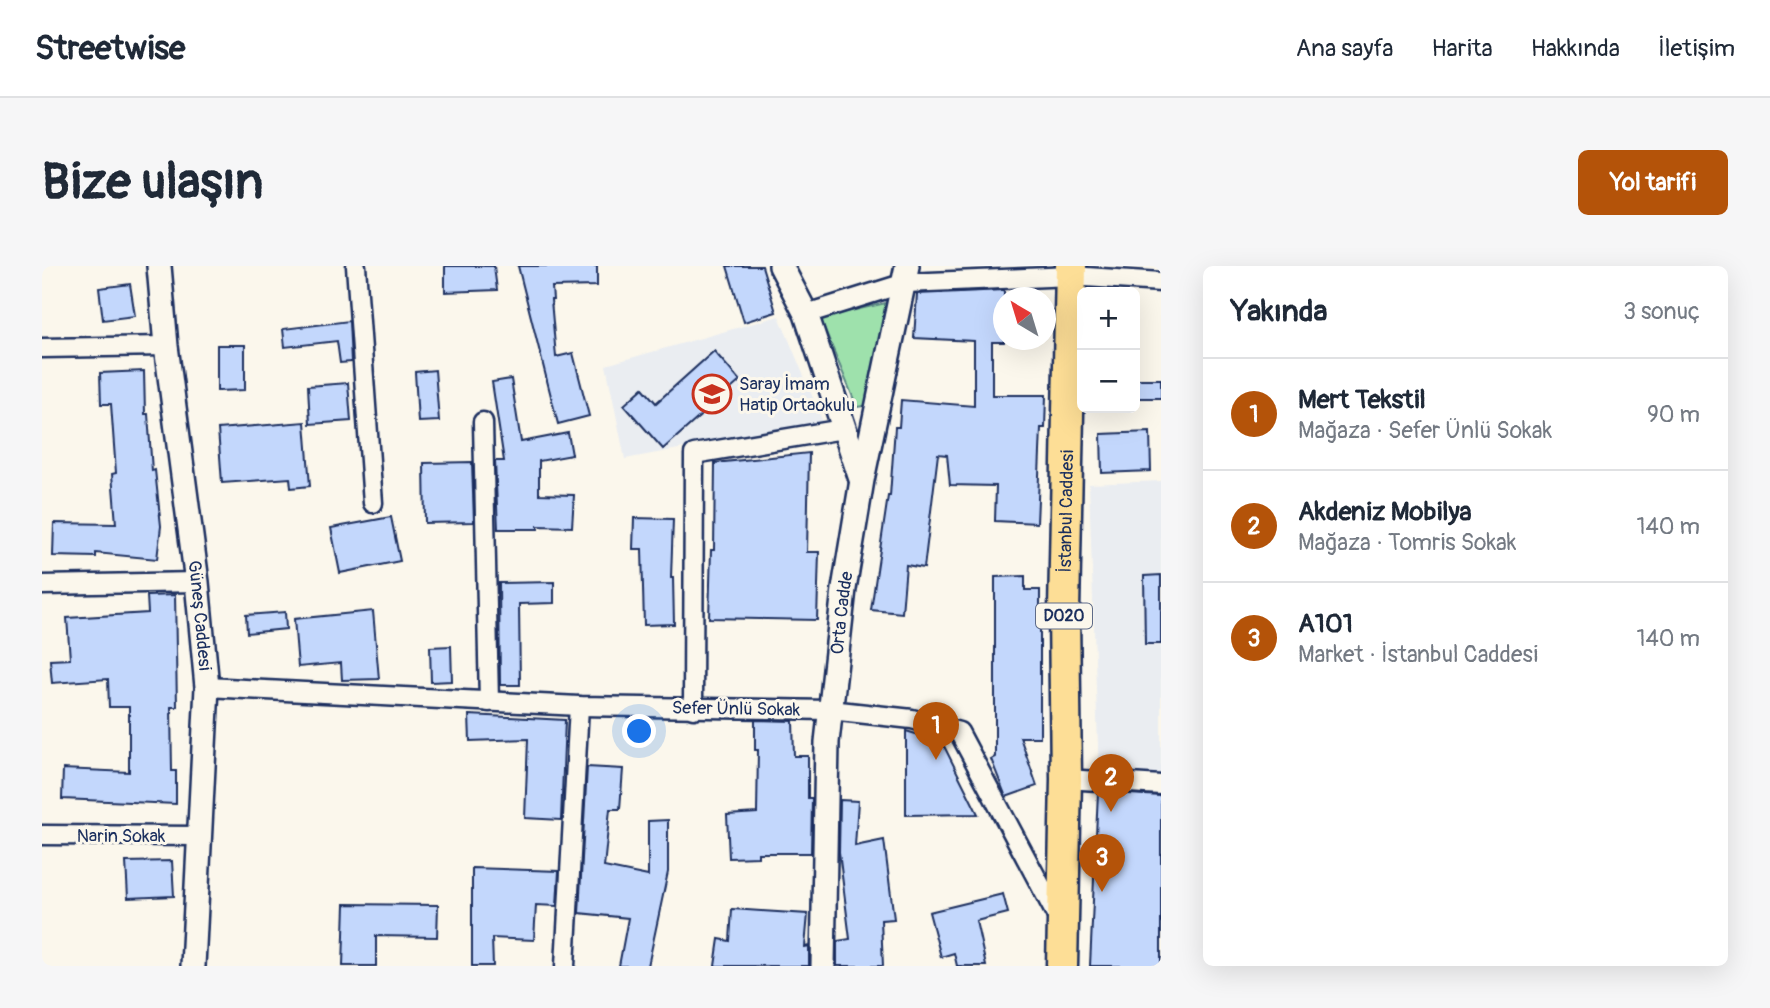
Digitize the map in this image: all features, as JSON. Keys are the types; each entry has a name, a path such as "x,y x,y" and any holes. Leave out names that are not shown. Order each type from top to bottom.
{"highway":[{"name":"İstanbul Caddesi","path":"1062,966 1066,779 1064,611 1071,271"}],"street":[{"name":"Güneş Caddesi","path":"159,266 166,346 197,582 207,687 193,966"},
{"path":"356,266 373,503"},
{"path":"781,266 806,314 862,480"},
{"path":"806,314 906,274 1071,271 1161,282"},
{"name":"Orta Cadde","path":"823,966 827,743 844,589 862,480 906,274"},
{"path":"42,348 166,346"},
{"path":"483,422 489,702"},
{"path":"693,709 694,454 843,429"},
{"path":"42,585 197,582"},
{"name":"Sefer Ünlü Sokak","path":"207,687 579,706 830,710 912,719 959,732 1062,926"},
{"path":"565,966 579,706"},
{"path":"1066,779 1161,785"},
{"name":"Narin Sokak","path":"42,835 200,836"}],"shaded area":[{"name":"Saray İmam Hatip Ortaokulu","path":"779,316 823,422 625,459 606,365"},
{"path":"1161,481 1161,778 1099,775 1089,484"}],"green space":[{"path":"890,302 871,405 857,407 820,318"}],"building":[{"path":"445,266 494,266 497,290 445,292"},
{"path":"518,266 597,266 597,286 552,287 551,300 556,357 573,353 589,416 558,424"},
{"path":"727,266 762,266 776,312 744,322"},
{"path":"130,284 135,316 103,320 99,288"},
{"path":"993,291 992,395 1046,395 1045,428 1041,428 1037,523 995,521 996,486 950,485 947,455 938,454 924,568 906,565 902,613 871,610 890,496 895,427 899,427 901,400 974,406 974,341 914,338 917,294"},
{"path":"349,321 351,362 340,363 337,341 285,347 283,329"},
{"path":"217,345 245,345 245,390 217,391"},
{"path":"714,351 740,381 663,449 624,405 643,388 656,403"},
{"path":"435,370 439,421 418,422 415,372"},
{"path":"144,371 145,414 148,414 152,471 155,470 161,526 157,559 96,553 96,557 53,556 54,523 116,524 112,474 116,473 111,404 101,404 100,373"},
{"path":"511,379 521,442 568,433 572,455 539,461 539,494 574,495 572,527 498,529 495,461 504,461 492,382"},
{"path":"1140,379 1161,379 1161,398 1140,398"},
{"path":"348,383 351,421 310,424 308,386"},
{"path":"305,422 310,486 291,488 290,478 222,483 218,429"},
{"path":"1150,432 1151,471 1102,473 1101,434"},
{"path":"809,453 807,552 819,552 817,620 709,618 711,550 714,550 715,463"},
{"path":"472,462 474,522 425,523 424,463"},
{"path":"391,517 400,561 340,573 331,528"},
{"path":"634,518 673,519 671,578 674,624 644,625 642,549 633,549"},
{"path":"1161,575 1161,644 1145,644 1144,576"},
{"path":"1025,576 1025,590 1040,590 1040,737 1020,737 1037,786 1006,797 991,759 995,757 995,577"},
{"path":"554,582 554,603 519,604 520,685 500,685 499,583"},
{"path":"175,595 177,707 171,707 172,771 176,771 176,804 62,799 63,769 129,772 129,707 109,707 108,679 52,683 50,660 70,659 67,618 148,613 147,596"},
{"path":"373,611 379,679 342,680 341,663 298,667 294,619"},
{"path":"285,612 286,629 247,633 246,615"},
{"path":"451,646 452,681 431,682 430,647"},
{"path":"469,715 565,720 561,820 525,818 528,739 470,741"},
{"path":"755,720 793,721 794,756 808,756 808,798 812,798 811,853 758,853 758,857 729,858 727,815 757,813 758,750 755,750"},
{"path":"906,731 942,742 978,814 906,815"},
{"path":"587,767 623,769 620,809 610,809 604,867 648,876 648,821 668,820 668,872 648,966 619,966 628,918 579,913"},
{"path":"1098,792 1161,796 1161,966 1090,966"},
{"path":"840,800 858,801 855,846 884,840 894,919 881,920 883,966 837,966 837,941 850,939 839,852"},
{"path":"172,861 174,896 128,898 126,862"},
{"path":"472,868 559,871 557,906 536,905 534,940 492,938 493,966 472,966"},
{"path":"1003,894 1008,913 976,921 986,966 957,966 954,953 941,957 929,912"},
{"path":"345,904 438,905 437,937 376,936 376,966 343,966"},
{"path":"732,909 808,914 805,947 809,946 809,966 715,966 719,939 730,941"}],"place":[{"name":"Saray İmam Hatip Ortaokulu","path":"712,394"},
{"name":"Mert Tekstil","path":"936,760"},
{"name":"Akdeniz Mobilya","path":"1111,812"},
{"name":"A101","path":"1102,892"}]}
